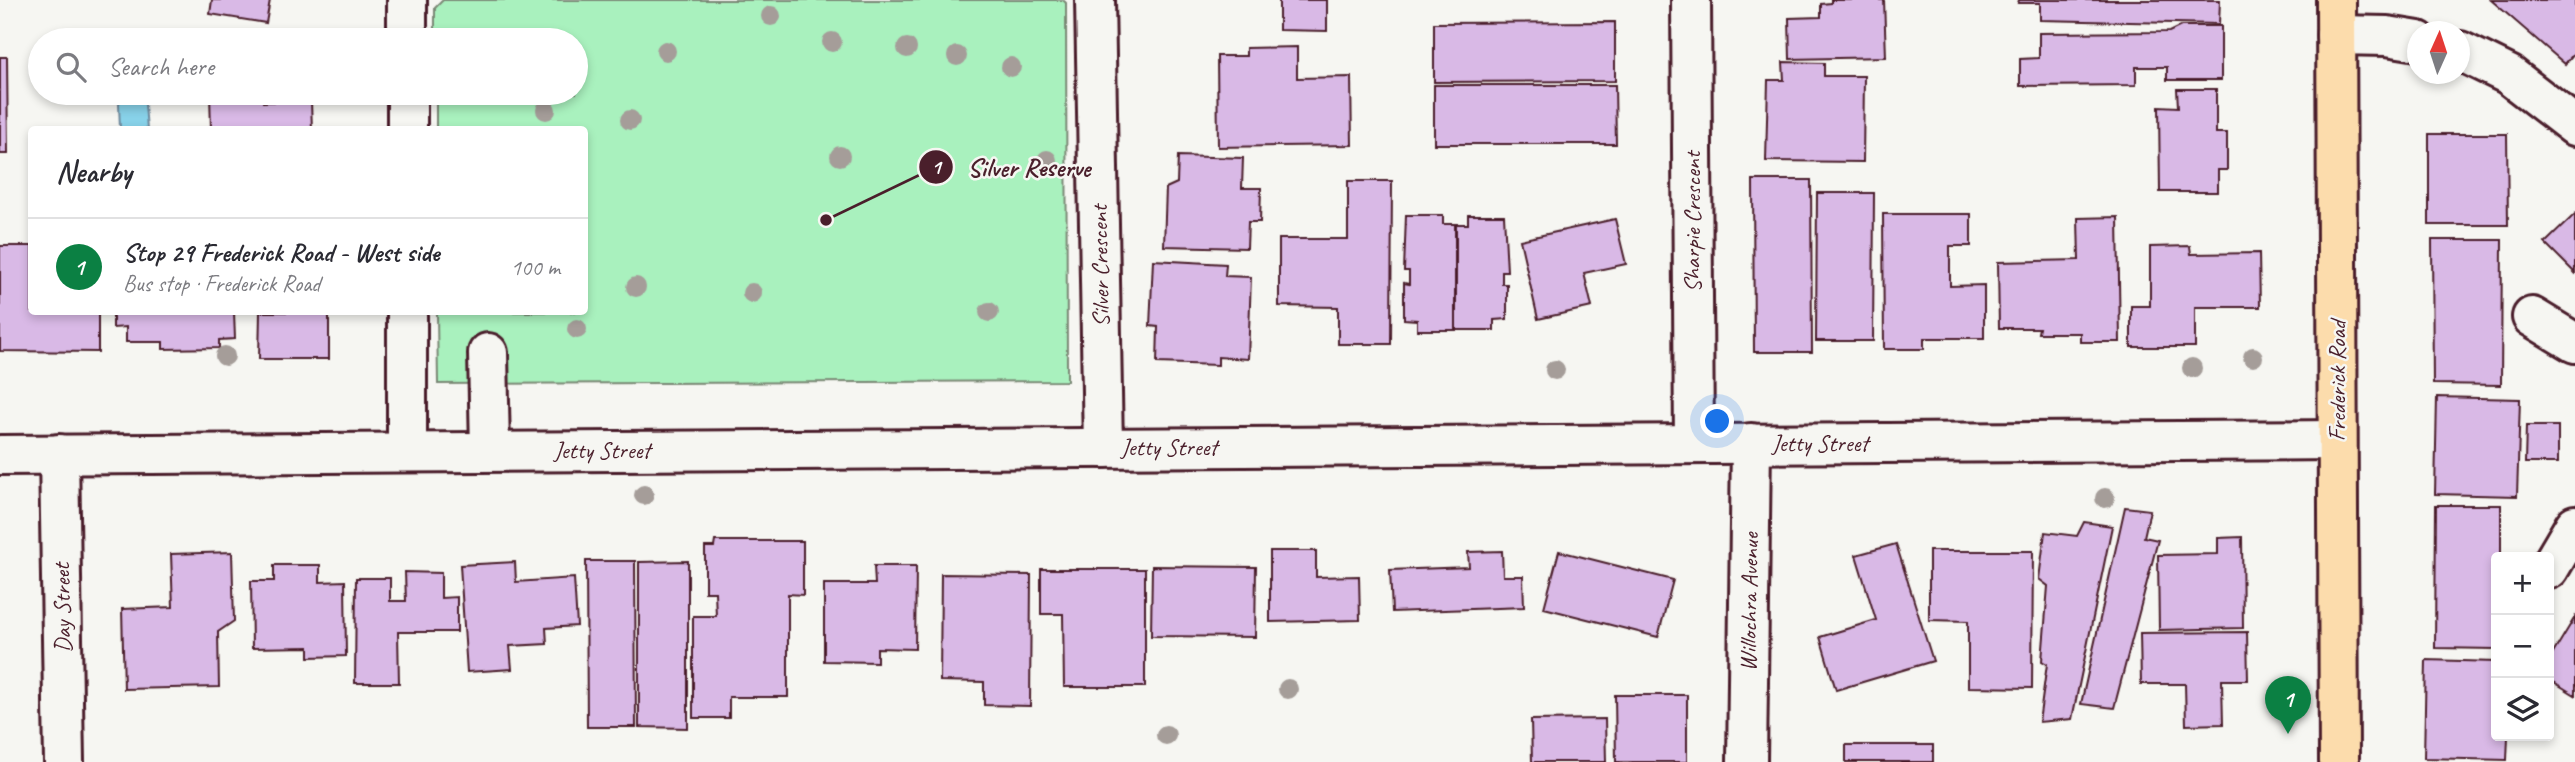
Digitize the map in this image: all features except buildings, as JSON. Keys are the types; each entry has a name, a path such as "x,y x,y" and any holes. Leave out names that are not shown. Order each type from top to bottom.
{"main road":[{"name":"Frederick Road","path":"2336,18 2339,762"}],"street":[{"path":"407,0 407,28"},
{"name":"Silver Crescent","path":"1095,0 1103,448"},
{"name":"Sharpie Crescent","path":"1691,0 1694,444"},
{"path":"2336,18 2386,36 2407,39"},
{"path":"2470,56 2508,75 2575,126"},
{"path":"407,105 407,126"},
{"path":"407,315 407,452"},
{"path":"2532,317 2575,343"},
{"path":"488,352 490,450"},
{"name":"Jetty Street","path":"0,455 2337,440"},
{"name":"Willochra Avenue","path":"1747,762 1751,443"},
{"name":"Day Street","path":"59,454 64,762"},
{"path":"2554,561 2575,525"}],"green space":[{"path":"443,0 1063,0 1066,3 1067,381 438,384 437,315 588,315 588,126 436,126 436,105 588,105 588,28 435,28 435,8"}],"water":[{"path":"119,105 145,105 147,126 120,126"}],"place":[{"name":"Silver Reserve","path":"826,220"},
{"name":"Stop 29 Frederick Road - West side","path":"2288,734"}]}
